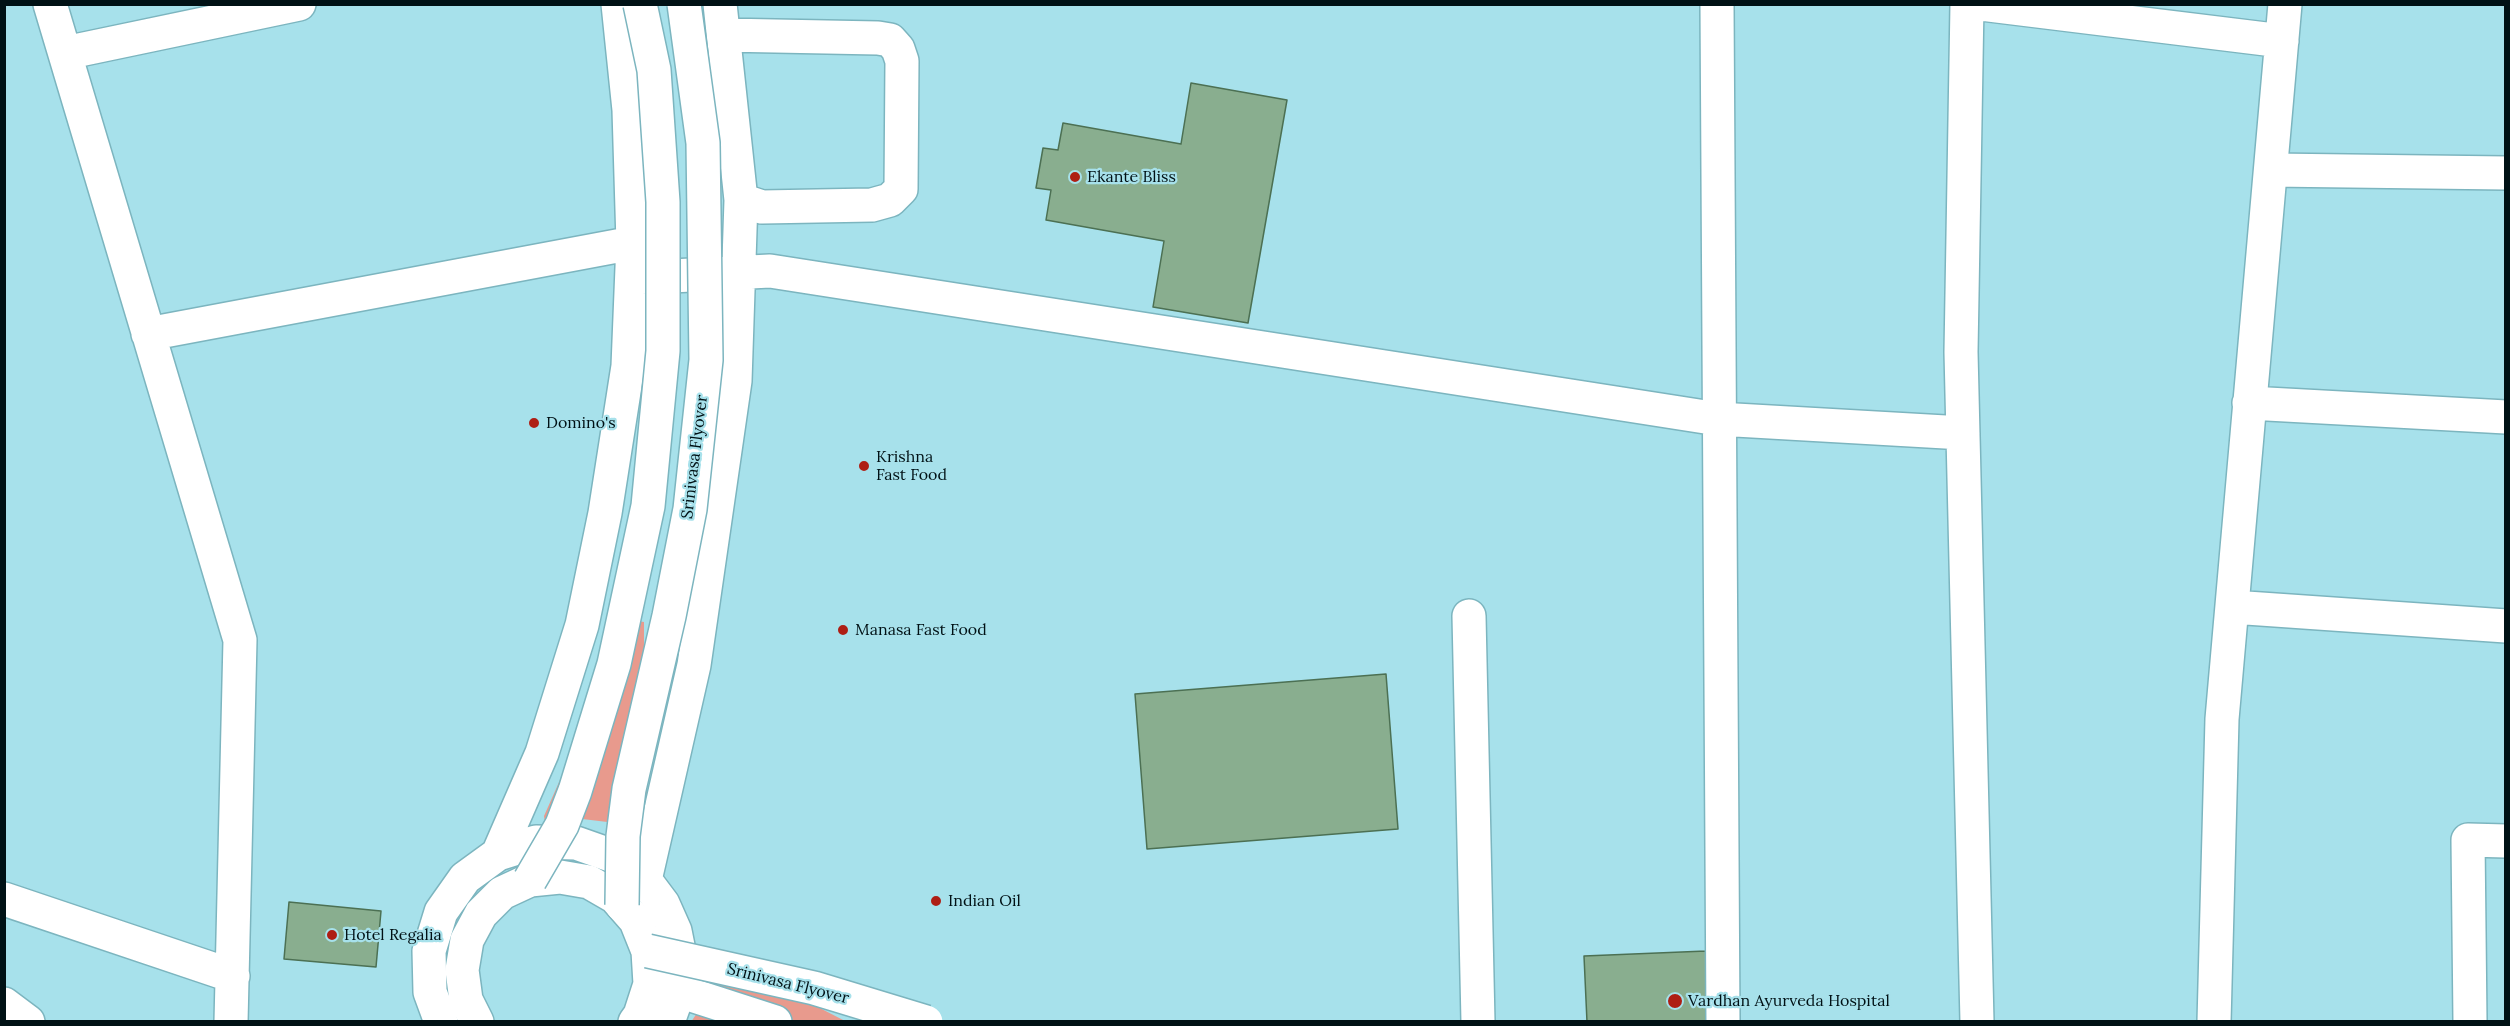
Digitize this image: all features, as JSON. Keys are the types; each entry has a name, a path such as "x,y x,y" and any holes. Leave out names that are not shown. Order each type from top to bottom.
{"street":[{"path":"50,4 240,640 231,1022"},
{"path":"64,53 299,4"},
{"path":"498,854 542,753 582,625 605,513 628,366 633,243 629,110 618,4"},
{"path":"530,880 562,825 575,791 614,664 648,506 663,351 663,202 654,70 640,4"},
{"name":"Srinivasa Flyover","path":"622,905 623,836 628,789 669,616 690,509 706,360 704,143 684,4"},
{"path":"1718,4 1718,419 1723,1022"},
{"path":"1967,4 1961,352 1977,1022"},
{"path":"1982,4 2282,41"},
{"path":"2214,1022 2222,719 2285,4"},
{"path":"645,880 694,665 735,381 741,200 722,20 890,40 898,49 902,61 901,189 890,200 872,205 762,207 741,200"},
{"path":"2271,170 2505,172"},
{"path":"148,334 633,243"},
{"path":"632,278 770,271 1718,419 1963,433"},
{"path":"2249,403 2505,417"},
{"path":"2232,607 2505,626"},
{"path":"1469,616 1478,1022"},
{"path":"2470,1022 2468,840 2505,841"},
{"path":"441,1022 430,992 429,951 441,912 465,878 498,854 536,842 576,843 613,856 645,880 663,903 675,931 681,961 679,991 668,1022"},
{"path":"477,1022 466,1000 462,970 467,940 481,914 502,893 530,880 560,877 589,882 615,897 636,921 648,951 650,984 635,1022"},
{"path":"4,899 233,976"},
{"name":"Srinivasa Flyover","path":"648,951 814,988 926,1022"},
{"path":"679,991 775,1022"},
{"path":"4,1004 28,1022"}],"shaded area":[{"path":"631,620 644,622 644,719 649,827 574,818 545,823 544,816"},
{"path":"717,955 845,1021 691,1022 701,1007 709,970"}],"building":[{"path":"1191,83 1287,100 1248,323 1153,307 1164,241 1046,220 1051,190 1036,188 1043,148 1058,150 1063,123 1181,144"},
{"path":"1386,674 1398,829 1147,849 1135,694"},
{"name":"Hotel Regalia","path":"289,902 381,911 376,967 284,959"},
{"path":"1706,951 1709,1022 1587,1022 1584,956"}],"place":[{"name":"Ekante Bliss","path":"1075,177"},
{"name":"Domino's","path":"534,423"},
{"name":"Krishna Fast Food","path":"864,466"},
{"name":"Manasa Fast Food","path":"843,630"},
{"name":"Indian Oil","path":"936,901"},
{"name":"Hotel Regalia","path":"332,935"},
{"name":"Vardhan Ayurveda Hospital","path":"1675,1001"}]}
